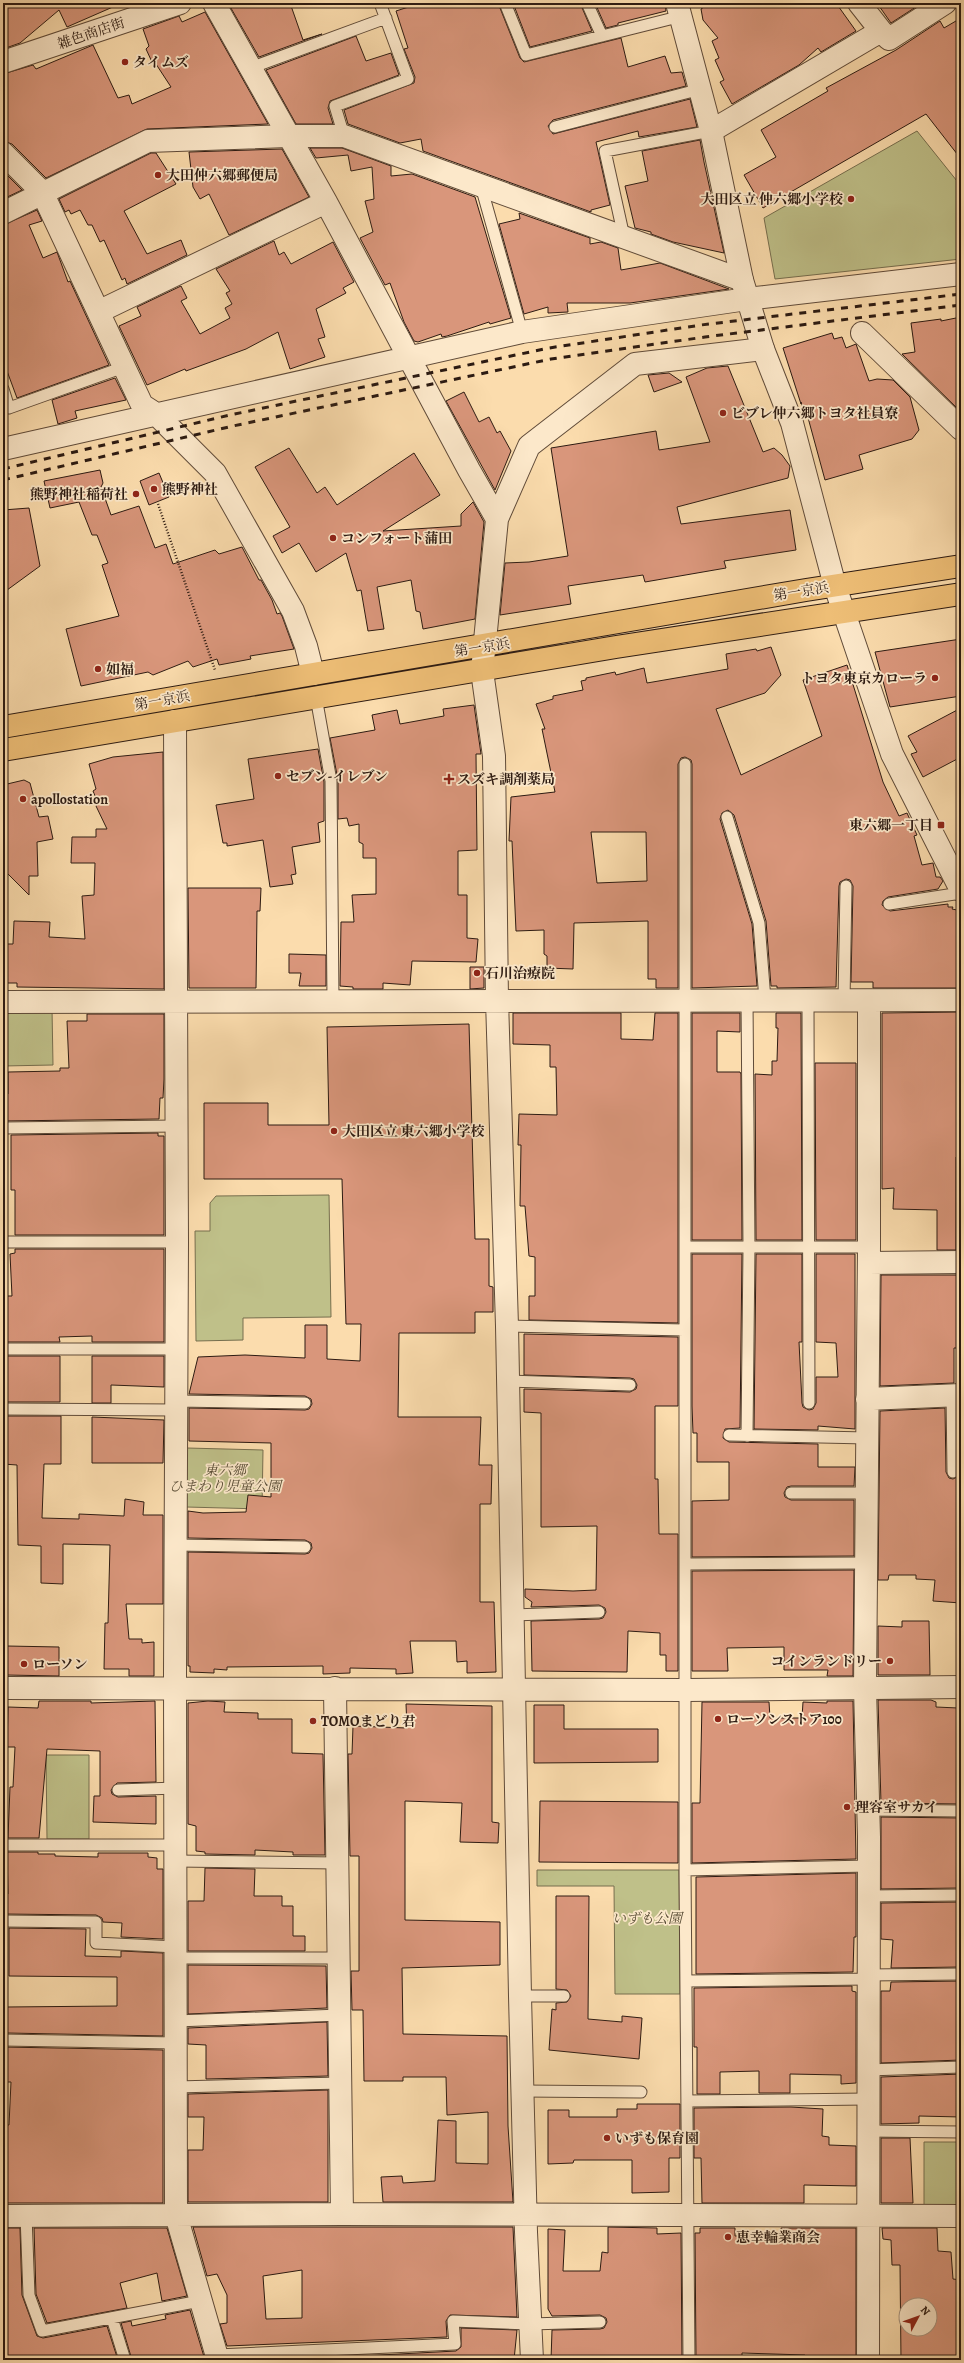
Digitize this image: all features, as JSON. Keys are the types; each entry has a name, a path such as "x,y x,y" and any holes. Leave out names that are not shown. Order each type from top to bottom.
{"highway":[{"name":"第一京浜","path":"3,727 961,566"},
{"name":"第一京浜","path":"3,750 316,697 482,671 616,646 961,594"}],"street":[{"name":"雑色商店街","path":"3,62 180,3"},
{"path":"214,3 326,202 497,519"},
{"path":"860,3 881,31 889,39 945,3"},
{"path":"680,10 711,131 744,289 763,349 792,423 835,586 892,754 961,892"},
{"path":"711,131 881,31"},
{"path":"3,213 42,192 148,141 288,136 344,136 624,238 744,289"},
{"path":"3,153 42,192 100,311 142,405 156,414 215,473 293,611 306,646 313,674"},
{"path":"100,311 326,202"},
{"path":"3,449 522,332 744,289 961,274"},
{"path":"862,333 961,428"},
{"path":"532,2360 525,2215 507,1326 497,1000 494,756 482,671 497,519 529,446 635,364 763,349"},
{"path":"175,721 177,1242 176,2215 200,2301 218,2358"},
{"path":"3,1002 333,1000 961,1000"},
{"path":"868,2360 868,1810 865,1688 869,1255 869,1001"},
{"path":"869,1255 961,1262"},
{"path":"867,1399 957,1395"},
{"path":"3,1688 514,1688 686,1690 961,1687"},
{"path":"334,1688 338,1863 342,2214"},
{"path":"3,2216 342,2214 961,2216"}],"lane":[{"path":"344,136 335,106 408,79 380,3"},
{"path":"505,3 526,55 602,36 680,10"},
{"path":"587,3 602,36"},
{"path":"250,68 386,18"},
{"path":"555,127 701,89"},
{"path":"624,238 605,151 711,131"},
{"path":"481,186 522,332"},
{"path":"3,389 9,408 124,367"},
{"path":"316,697 331,781 333,1000"},
{"path":"686,764 684,1330 686,1564 685,1870 689,2360"},
{"path":"727,817 759,923 749,1247 747,1436"},
{"path":"844,1001 846,886"},
{"path":"889,904 961,892"},
{"path":"808,1001 809,1403"},
{"path":"3,1128 176,1126"},
{"path":"3,1242 177,1242"},
{"path":"685,1247 808,1247 869,1255"},
{"path":"507,1326 684,1330"},
{"path":"3,1348 177,1349"},
{"path":"508,1381 630,1384"},
{"path":"953,1472 957,1395"},
{"path":"3,1409 305,1403"},
{"path":"729,1435 867,1438"},
{"path":"791,1493 866,1493"},
{"path":"176,1545 305,1547"},
{"path":"686,1564 866,1563"},
{"path":"513,1615 599,1612"},
{"path":"118,1790 176,1788"},
{"path":"868,1810 961,1811"},
{"path":"3,1845 176,1853 338,1863"},
{"path":"685,1870 868,1866"},
{"path":"868,1896 961,1895"},
{"path":"3,1922 96,1922 96,1943 176,1952 339,1958"},
{"path":"686,1981 961,1974"},
{"path":"520,1996 564,1996"},
{"path":"176,2021 340,2015"},
{"path":"3,2040 176,2043"},
{"path":"867,2070 961,2067"},
{"path":"176,2087 341,2083"},
{"path":"523,2091 641,2092"},
{"path":"687,2101 867,2099"},
{"path":"867,2131 961,2132"},
{"path":"26,2215 29,2295 42,2331 200,2301"},
{"path":"112,2318 125,2360"},
{"path":"218,2358 455,2344 453,2321 530,2324 600,2322"}],"path":[{"path":"158,504 216,672"}],"green space":[{"path":"917,131 961,186 961,259 775,279 764,218"},
{"path":"52,1008 53,1065 3,1066 3,1009"},
{"path":"329,1195 331,1317 243,1318 243,1340 196,1341 195,1231 210,1231 210,1203 216,1196"},
{"name":"東六郷 ひまわり児童公園","path":"187,1448 263,1450 262,1509 186,1507"},
{"path":"46,1755 89,1755 89,1839 47,1839"},
{"name":"いずも公園","path":"537,1870 679,1870 680,1994 615,1994 614,1886 537,1886"},
{"path":"924,2142 961,2142 961,2209 924,2208"}],"building":[{"path":"3,3 122,3 67,27 59,10 20,43 3,49"},
{"path":"228,3 290,3 303,40 322,34 259,57"},
{"path":"421,3 498,3 520,58 524,62 621,38 628,67 665,56 671,73 682,72 686,86 553,120 548,126 553,134 690,99 697,127 639,137 638,131 596,142 610,205 591,210 591,212 423,151 421,139 400,143 348,124 344,110 414,83 415,77 404,49 408,48 396,11"},
{"path":"513,3 580,3 592,31 530,47"},
{"path":"595,3 665,3 666,11 618,23 618,25 606,28"},
{"path":"710,3 836,3 856,31 821,52 818,48 799,65 732,104 720,82 724,80 715,60 719,58 712,41 718,38 703,20 701,9"},
{"path":"877,3 922,3 891,23"},
{"path":"205,12 268,124 147,129 46,178 12,144 3,141 3,74 33,65 36,69 93,45 118,98 129,95 132,104 171,87 154,61 152,62 146,49 149,46 143,29 179,16 182,22"},
{"path":"961,18 961,159 926,114 763,208 744,175 776,157 761,130 828,91 826,88 896,50 940,21 944,28"},
{"path":"356,36 366,61 391,53 399,75 330,101 328,108 333,124 296,124 266,70"},
{"path":"700,140 724,253 673,242 651,234 651,232 635,228 625,186 648,181 642,151"},
{"path":"310,148 342,148 391,166 391,176 412,174 475,197 511,318 490,324 489,322 447,336 442,337 441,334 418,342 414,341 404,322 390,283 385,285 360,238 373,232 365,201 374,199 372,167 351,171 348,155 316,158"},
{"path":"282,149 309,197 229,235 209,194 200,199 193,187 189,152"},
{"path":"151,153 156,153 176,184 124,211 147,254 181,240 187,255 127,284 125,278 122,280 104,240 100,242 92,225 88,225 80,210 71,214 69,210 65,212 59,199"},
{"path":"3,171 22,190 3,199"},
{"path":"37,210 42,221 29,225 43,258 57,252 68,282 70,281 109,365 17,398 7,371 3,372 3,225"},
{"path":"519,213 590,238 590,244 601,242 618,248 621,270 660,263 729,289 630,303 567,303 568,312 548,313 548,307 524,314 499,224 520,219"},
{"path":"274,241 279,255 284,252 291,264 333,242 354,282 343,288 346,293 316,309 325,337 318,339 325,357 290,369 278,332 246,349 186,371 185,369 147,385 119,326 141,316 137,307 181,286 187,298 181,301 200,334 230,318 225,308 232,304 226,293 230,291 216,269"},
{"path":"961,317 961,412 902,354 915,352 911,323 941,319 941,321"},
{"path":"832,333 834,339 842,337 846,348 856,344 869,381 877,379 893,380 910,397 919,430 912,439 859,455 863,469 825,480 807,414 805,415 783,348"},
{"path":"728,366 763,452 774,448 782,455 790,466 788,478 677,507 681,524 790,510 796,550 724,561 726,568 645,582 643,575 568,586 571,604 500,615 505,563 529,562 568,556 551,448 656,431 659,450 710,442 686,377 707,368"},
{"path":"669,373 682,382 654,392 648,375"},
{"path":"115,378 126,400 75,411 77,418 58,424 52,400"},
{"path":"464,392 479,422 489,417 497,433 500,431 511,451 495,490 446,401"},
{"path":"289,448 317,493 325,487 337,505 414,453 440,495 383,531 461,526 461,514 473,502 484,522 475,619 423,629 420,612 416,611 411,580 377,587 384,629 368,631 361,590 357,591 346,553 316,572 299,543 282,553 273,536 290,527 255,467"},
{"path":"100,470 103,483 101,487 111,515 139,506 155,548 166,544 173,564 215,550 219,554 242,547 259,580 261,580 272,600 277,614 280,613 282,616 294,649 250,656 251,659 219,665 217,659 193,667 188,661 153,675 148,672 81,686 66,629 119,616 102,565 108,563 97,535 92,535 79,502 50,508 44,481"},
{"name":"熊野神社","path":"159,473 169,497 149,505 140,481"},
{"path":"29,508 40,566 3,593 3,510"},
{"path":"961,639 961,696 890,707 875,652"},
{"path":"771,647 781,675 765,693 716,709 741,775 822,736 803,680 847,665 883,782 899,816 907,813 917,835 914,836 922,865 933,863 936,877 940,877 943,881 938,889 888,897 883,901 882,905 890,911 948,904 948,907 953,907 952,909 957,910 961,924 959,988 873,988 873,982 851,982 853,886 850,880 846,879 840,882 839,886 836,987 777,988 777,986 771,986 766,921 734,815 728,810 722,813 720,819 752,924 757,986 692,988 692,764 691,760 685,757 681,758 678,764 678,988 656,988 656,979 648,979 648,921 574,923 573,969 547,968 547,956 544,954 544,930 516,931 512,841 509,841 511,797 555,792 542,729 545,729 536,704 553,699 553,696 583,690 581,681 586,680 586,678 615,672 616,675 644,668 647,683 728,669 726,654 756,649 757,651","holes":["591,832 646,832 647,881 597,883"]},
{"path":"474,705 481,754 476,754 477,850 458,851 458,895 467,895 467,938 478,939 476,962 412,961 410,985 383,983 383,989 353,989 353,987 340,986 341,922 354,922 352,895 376,894 376,858 363,858 363,844 359,842 359,824 349,826 347,818 338,819 338,780 330,738 375,730 372,715 397,710 400,724 444,716 443,709"},
{"path":"961,708 961,757 923,777 911,754 917,752 908,736"},
{"path":"318,749 324,782 324,821 318,823 320,842 292,847 296,874 291,875 293,884 270,887 263,840 227,846 227,843 223,843 216,805 254,799 248,759"},
{"path":"163,752 164,989 17,987 17,983 5,983 4,944 13,944 14,921 50,922 49,937 85,939 82,896 94,895 95,863 71,863 72,837 96,837 96,829 107,829 96,806 98,803 93,791 96,789 89,764 113,757"},
{"path":"24,780 30,783 39,817 48,816 53,839 37,842 38,876 29,876 29,895 3,869 3,785"},
{"path":"188,888 261,888 260,911 257,911 256,988 189,988"},
{"path":"289,954 326,955 326,986 299,986 301,973 289,973"},
{"path":"470,967 484,967 484,988 470,989"},
{"path":"961,1012 961,1157 956,1157 956,1250 937,1250 937,1210 893,1209 894,1188 882,1189 882,1013"},
{"path":"513,1013 621,1013 621,1039 653,1040 655,1013 678,1013 678,1323 529,1320 529,1296 535,1296 535,1257 529,1256 525,1206 520,1206 521,1145 518,1145 519,1114 557,1115 556,1067 550,1067 550,1045 513,1044"},
{"path":"692,1013 740,1013 740,1032 717,1031 717,1072 740,1072 741,1074 742,1240 692,1240"},
{"path":"776,1013 801,1013 802,1240 756,1240 755,1074 772,1075 772,1061 777,1061 778,1028 776,1028"},
{"path":"87,1014 164,1014 164,1079 163,1098 160,1098 159,1119 3,1121 3,1093 8,1094 8,1072 60,1071 60,1068 69,1068 67,1021 87,1021"},
{"path":"469,1024 475,1239 489,1239 489,1286 493,1287 493,1312 475,1312 475,1333 399,1333 398,1417 481,1417 479,1465 492,1465 491,1504 480,1504 480,1602 494,1602 496,1672 467,1673 467,1661 457,1662 456,1641 410,1641 413,1673 396,1674 396,1669 350,1668 350,1673 323,1674 323,1666 227,1667 227,1670 214,1669 214,1673 190,1672 190,1666 188,1666 188,1552 305,1554 309,1553 312,1548 311,1543 305,1540 188,1538 188,1511 203,1513 246,1512 248,1495 271,1497 271,1443 189,1441 189,1408 305,1410 309,1409 312,1404 311,1399 305,1396 189,1394 198,1357 245,1355 305,1358 305,1325 327,1325 327,1359 360,1361 361,1324 346,1324 342,1179 204,1179 204,1103 268,1103 268,1125 329,1125 327,1027"},
{"path":"815,1063 856,1063 856,1240 816,1240"},
{"path":"158,1133 158,1136 164,1136 164,1235 15,1235 15,1190 11,1190 11,1135"},
{"path":"15,1249 164,1249 164,1342 92,1342 92,1336 59,1337 60,1342 4,1342 5,1296 12,1296 10,1254 15,1253"},
{"path":"692,1254 742,1254 740,1428 725,1429 723,1438 729,1442 818,1444 818,1467 855,1467 854,1486 791,1486 787,1487 784,1493 785,1497 791,1500 854,1500 854,1556 692,1557 692,1501 729,1500 729,1462 697,1462 697,1433 693,1433 692,1406"},
{"path":"756,1254 802,1254 802,1342 799,1342 802,1403 803,1407 809,1410 813,1409 816,1403 816,1377 838,1377 836,1343 816,1342 816,1254 855,1254 855,1429 818,1426 818,1430 754,1429"},
{"path":"881,1275 959,1275 961,1348 954,1348 954,1383 880,1386"},
{"path":"524,1334 678,1337 678,1406 655,1406 655,1479 658,1479 659,1534 678,1534 678,1671 666,1671 666,1655 660,1655 660,1633 628,1631 627,1672 532,1671 531,1621 599,1619 603,1618 606,1612 605,1608 599,1605 531,1607 532,1602 525,1597 525,1589 573,1591 596,1590 597,1526 541,1527 541,1413 524,1412 524,1389 630,1392 636,1389 637,1385 634,1379 630,1378 524,1375"},
{"path":"4,1356 60,1356 60,1402 7,1402"},
{"path":"92,1356 164,1356 164,1387 111,1385 111,1403 92,1403"},
{"path":"945,1408 946,1472 949,1478 953,1479 959,1476 960,1472 959,1408 961,1408 961,1603 933,1601 935,1580 916,1579 916,1575 889,1575 888,1580 878,1580 880,1411"},
{"path":"3,1416 61,1416 61,1464 44,1464 42,1518 79,1519 79,1514 124,1516 125,1499 144,1502 143,1515 163,1515 163,1604 126,1604 129,1639 142,1639 142,1643 154,1642 154,1676 129,1676 129,1669 104,1669 105,1623 108,1623 110,1545 63,1544 63,1584 41,1583 41,1546 18,1545 17,1465 3,1464"},
{"path":"92,1417 164,1420 163,1463 92,1463"},
{"path":"854,1570 853,1676 827,1676 828,1670 784,1670 784,1647 727,1648 728,1671 692,1671 692,1571"},
{"path":"902,1621 929,1621 930,1675 878,1675 878,1626 902,1627"},
{"path":"7,1646 59,1647 59,1676 6,1675"},
{"path":"878,1700 931,1700 936,1702 936,1707 958,1708 961,1804 881,1803"},
{"path":"39,1701 91,1701 91,1703 155,1701 156,1782 117,1783 111,1790 112,1794 118,1797 156,1796 156,1824 93,1822 94,1796 100,1796 100,1751 47,1749 39,1838 8,1838 10,1787 13,1787 15,1747 7,1747 8,1707 38,1708"},
{"path":"208,1701 225,1702 224,1712 258,1713 258,1719 292,1719 292,1753 323,1754 325,1855 293,1855 293,1852 255,1850 255,1855 205,1854 205,1852 196,1851 196,1826 188,1824 188,1703"},
{"path":"827,1701 853,1701 856,1859 692,1863 692,1803 700,1803 702,1702 769,1702 770,1718 802,1718 803,1702 827,1703"},
{"path":"406,1704 492,1706 492,1822 499,1823 498,1843 460,1842 462,1803 405,1801 405,1920 500,1922 500,1965 402,1968 403,2034 507,2036 508,2126 513,2202 383,2202 381,2177 402,2176 403,2183 435,2181 438,2120 456,2121 456,2163 488,2164 488,2112 447,2115 446,2077 403,2077 403,2081 364,2081 363,2010 352,2010 351,1971 359,1971 359,1856 350,1856 348,1754 352,1754 353,1726 407,1728"},
{"path":"534,1705 564,1705 564,1729 658,1729 658,1762 534,1763"},
{"path":"540,1801 678,1802 678,1863 539,1862"},
{"path":"881,1817 961,1818 961,1888 881,1889"},
{"path":"7,1852 38,1852 38,1854 55,1854 55,1856 98,1857 98,1853 148,1853 148,1857 157,1858 157,1869 163,1869 163,1939 121,1937 122,1923 103,1922 102,1918 96,1915 3,1914 3,1894 8,1894"},
{"path":"205,1868 255,1869 254,1896 282,1896 282,1906 293,1906 293,1936 305,1936 305,1951 188,1951 188,1901 204,1901"},
{"path":"856,1873 856,1937 854,1937 853,1972 696,1974 696,1877"},
{"path":"556,1896 589,1896 588,2019 622,2022 622,2016 642,2018 639,2059 549,2050 552,2009 556,2010 556,2003 567,2002 571,1996 567,1990 556,1989"},
{"path":"961,1902 961,1967 891,1968 893,1940 881,1939 881,1903"},
{"path":"9,1928 86,1929 85,1956 121,1957 121,1951 163,1953 163,2036 7,2033 6,2007 117,2006 117,1977 9,1976"},
{"path":"188,1965 326,1966 327,2008 188,2014"},
{"path":"961,1981 961,2060 881,2063 881,1991 890,1991 891,1982"},
{"path":"852,1986 852,1991 856,1992 856,2083 841,2084 841,2075 790,2074 790,2093 759,2093 759,2071 720,2072 720,2094 697,2094 697,2047 694,2047 694,1988"},
{"path":"327,2022 328,2076 206,2079 206,2045 188,2044 188,2028"},
{"path":"3,2047 163,2050 163,2203 7,2203 6,2125 9,2125 11,2082 3,2082"},
{"path":"961,2074 961,2117 919,2116 919,2123 881,2124 881,2077"},
{"path":"328,2090 328,2202 188,2202 188,2150 203,2150 204,2117 188,2117 188,2094"},
{"path":"637,2104 680,2104 680,2158 669,2158 669,2192 632,2193 632,2160 574,2160 573,2163 548,2164 548,2110 569,2110 569,2117 617,2117 617,2109 637,2109"},
{"path":"791,2107 823,2109 822,2136 829,2137 829,2145 856,2146 856,2186 804,2185 804,2203 702,2203 701,2158 694,2158 694,2108"},
{"path":"881,2138 910,2138 913,2203 881,2203"},
{"path":"193,2227 513,2227 517,2317 450,2315 446,2321 447,2337 227,2346 220,2324 227,2323 227,2295 217,2274 207,2276","holes":["302,2270 302,2318 266,2319 263,2276"]},
{"path":"608,2227 657,2228 657,2234 681,2233 682,2360 551,2360 552,2330 600,2329 604,2328 607,2322 606,2318 600,2315 552,2316 548,2309 548,2229 565,2230 563,2271 600,2271 602,2252 608,2253"},
{"path":"3,2228 20,2228 22,2295 37,2336 43,2338 107,2326 118,2360 11,2360 3,2350"},
{"path":"34,2228 167,2228 187,2296 162,2301 157,2273 120,2283 127,2308 47,2323 36,2294"},
{"path":"700,2228 735,2228 735,2236 781,2235 781,2228 856,2228 856,2360 805,2360 805,2355 742,2353 742,2360 696,2360 695,2233 700,2233"},
{"path":"882,2228 937,2228 938,2251 951,2252 953,2279 961,2280 961,2360 901,2360 901,2337 938,2337 938,2297 900,2297 900,2265 892,2265 891,2240 883,2239"},
{"path":"190,2310 205,2360 132,2360 121,2323 131,2321 132,2326 166,2319 165,2315"},
{"path":"461,2328 517,2330 514,2360 285,2360 456,2351 461,2347"}],"railway":[{"path":"3,469 230,415 549,348 701,325 961,294"},
{"path":"3,480 233,426 551,359 705,337 961,305"}],"place":[{"name":"タイムズ","path":"125,62"},
{"name":"大田仲六郷郵便局","path":"158,175"},
{"name":"大田区立 仲六郷小学校","path":"851,199"},
{"name":"ビブレ仲六郷トヨタ社員寮","path":"723,413"},
{"name":"熊野神社","path":"154,489"},
{"name":"熊野神社稲荷社","path":"136,494"},
{"name":"コンフォート蒲田","path":"333,538"},
{"name":"如福","path":"98,669"},
{"name":"トヨタ東京カローラ","path":"935,678"},
{"name":"セブン-イレブン","path":"278,776"},
{"name":"スズキ調剤薬局","path":"449,779"},
{"name":"apollostation","path":"23,799"},
{"name":"東六郷一丁目","path":"941,825"},
{"name":"石川治療院","path":"477,973"},
{"name":"大田区立 東六郷小学校","path":"334,1131"},
{"name":"コインランドリー","path":"890,1661"},
{"name":"ローソン","path":"24,1664"},
{"name":"ローソンストア100","path":"718,1719"},
{"name":"TOMOまどり君","path":"313,1721"},
{"name":"理容室サカイ","path":"847,1807"},
{"name":"いずも保育園","path":"607,2138"},
{"name":"恵幸輪業商会","path":"728,2237"}]}
